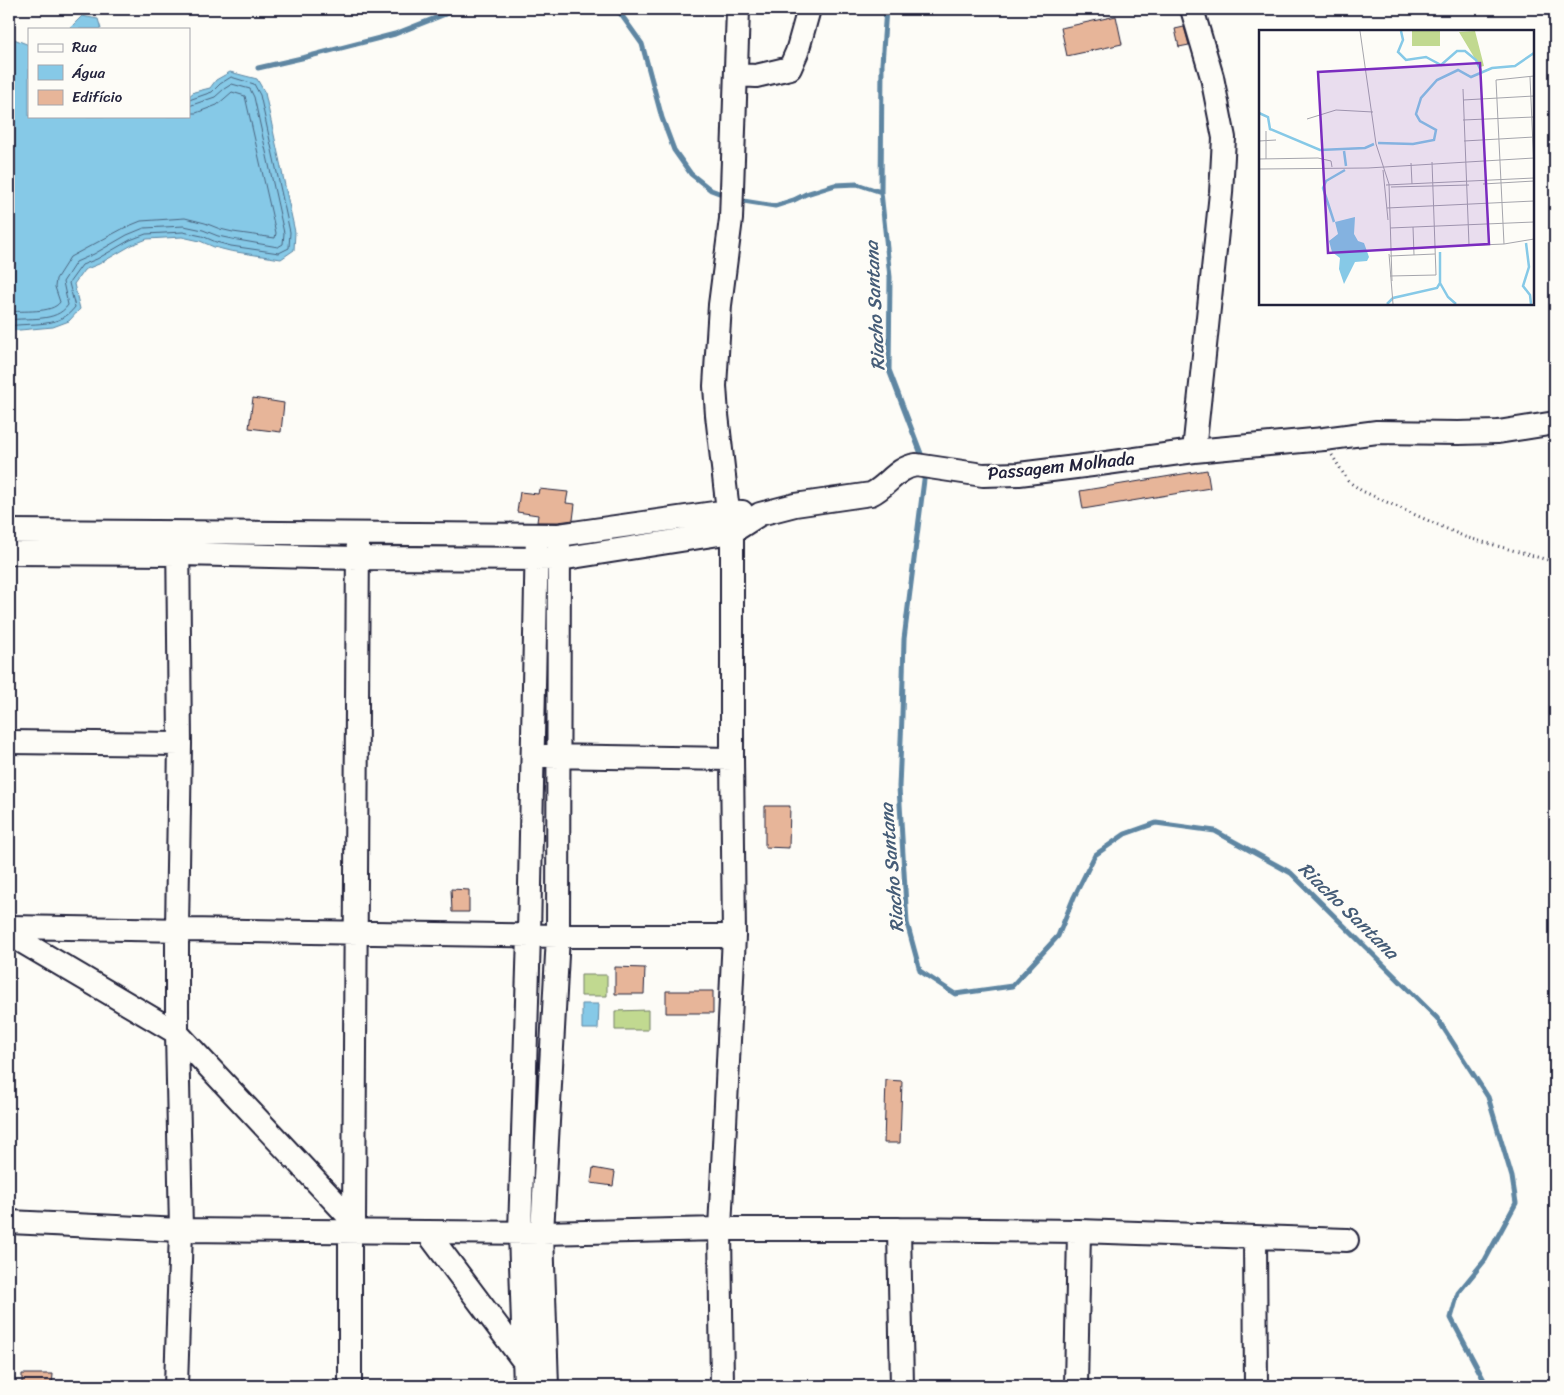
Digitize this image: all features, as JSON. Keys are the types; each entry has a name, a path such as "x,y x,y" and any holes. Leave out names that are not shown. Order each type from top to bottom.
{"street":[{"path":"722,1386 720,1229 734,936 730,521 715,386 720,305 731,219 738,9"},
{"path":"737,75 756,76 790,68 809,9"},
{"path":"1192,9 1212,77 1224,138 1221,193 1194,451"},
{"name":"Passagem Molhada","path":"730,521 795,505 871,494 878,491 907,466 925,465 983,475 1019,474 1194,451 1377,432 1498,432 1555,424"},
{"path":"9,553 358,534 548,535 730,521"},
{"path":"9,531 358,558 549,559 730,521"},
{"path":"350,1386 358,534"},
{"path":"546,1386 542,1233 558,936 559,756 548,535"},
{"path":"176,1386 181,1230 177,1033 180,744 178,543"},
{"path":"525,1386 520,1233 533,756 549,559"},
{"path":"9,742 180,744"},
{"path":"533,756 732,759"},
{"path":"9,927 177,928 558,936 734,936"},
{"path":"9,934 177,1033 352,1227"},
{"path":"9,1222 181,1230 352,1227 427,1232 542,1233 720,1229 899,1229 1079,1231 1347,1240"},
{"path":"899,1229 902,1386"},
{"path":"1076,1386 1079,1231"},
{"path":"427,1232 525,1363"},
{"path":"1255,1237 1256,1386"}],"path":[{"path":"1324,439 1338,467 1348,481 1362,491 1465,537 1555,562"}],"green space":[{"path":"581,975 607,975 607,996 581,996"},
{"path":"648,1010 648,1030 615,1030 615,1011"}],"water":[{"path":"82,16 98,19 101,28 70,28"},
{"path":"9,37 28,45 28,118 190,118 190,95 194,92 210,88 216,80 230,72 257,79 265,93 295,232 294,250 281,259 230,251 182,237 147,239 84,270 74,284 80,309 69,321 53,327 9,331"},
{"path":"582,1004 599,1004 598,1029 582,1029"}],"building":[{"path":"1116,16 1122,44 1067,56 1061,28"},
{"path":"1184,27 1189,45 1179,47 1175,29"},
{"path":"253,398 284,403 281,432 249,428"},
{"path":"1207,470 1210,488 1083,509 1080,491"},
{"path":"539,489 568,492 566,503 575,504 573,520 537,522 538,515 517,512 520,492 538,494"},
{"path":"765,806 790,806 789,848 765,847"},
{"path":"451,889 469,890 469,912 452,912"},
{"path":"615,967 645,968 644,994 615,994"},
{"path":"666,991 713,991 713,1013 666,1013"},
{"path":"886,1080 902,1081 900,1143 884,1143"},
{"path":"593,1168 615,1172 613,1186 591,1183"},
{"path":"22,1374 53,1374 52,1386 22,1386"}],"waterway":[{"path":"258,68 395,34 458,9"},
{"path":"612,9 620,13 642,44 662,118 674,150 691,174 711,190 727,196"},
{"name":"Riacho Santana","path":"886,9 882,64 881,192 890,277 889,370 923,459"},
{"path":"737,200 775,206 835,185 857,184 881,192"},
{"name":"Riacho Santana","path":"925,472 904,639 899,787 907,923 920,971 955,994 1012,986 1058,936 1074,897 1095,855 1125,834 1156,823 1215,831 1291,873 1437,1018 1488,1097 1512,1177 1516,1203 1485,1260 1458,1293 1451,1318 1487,1386"}]}
